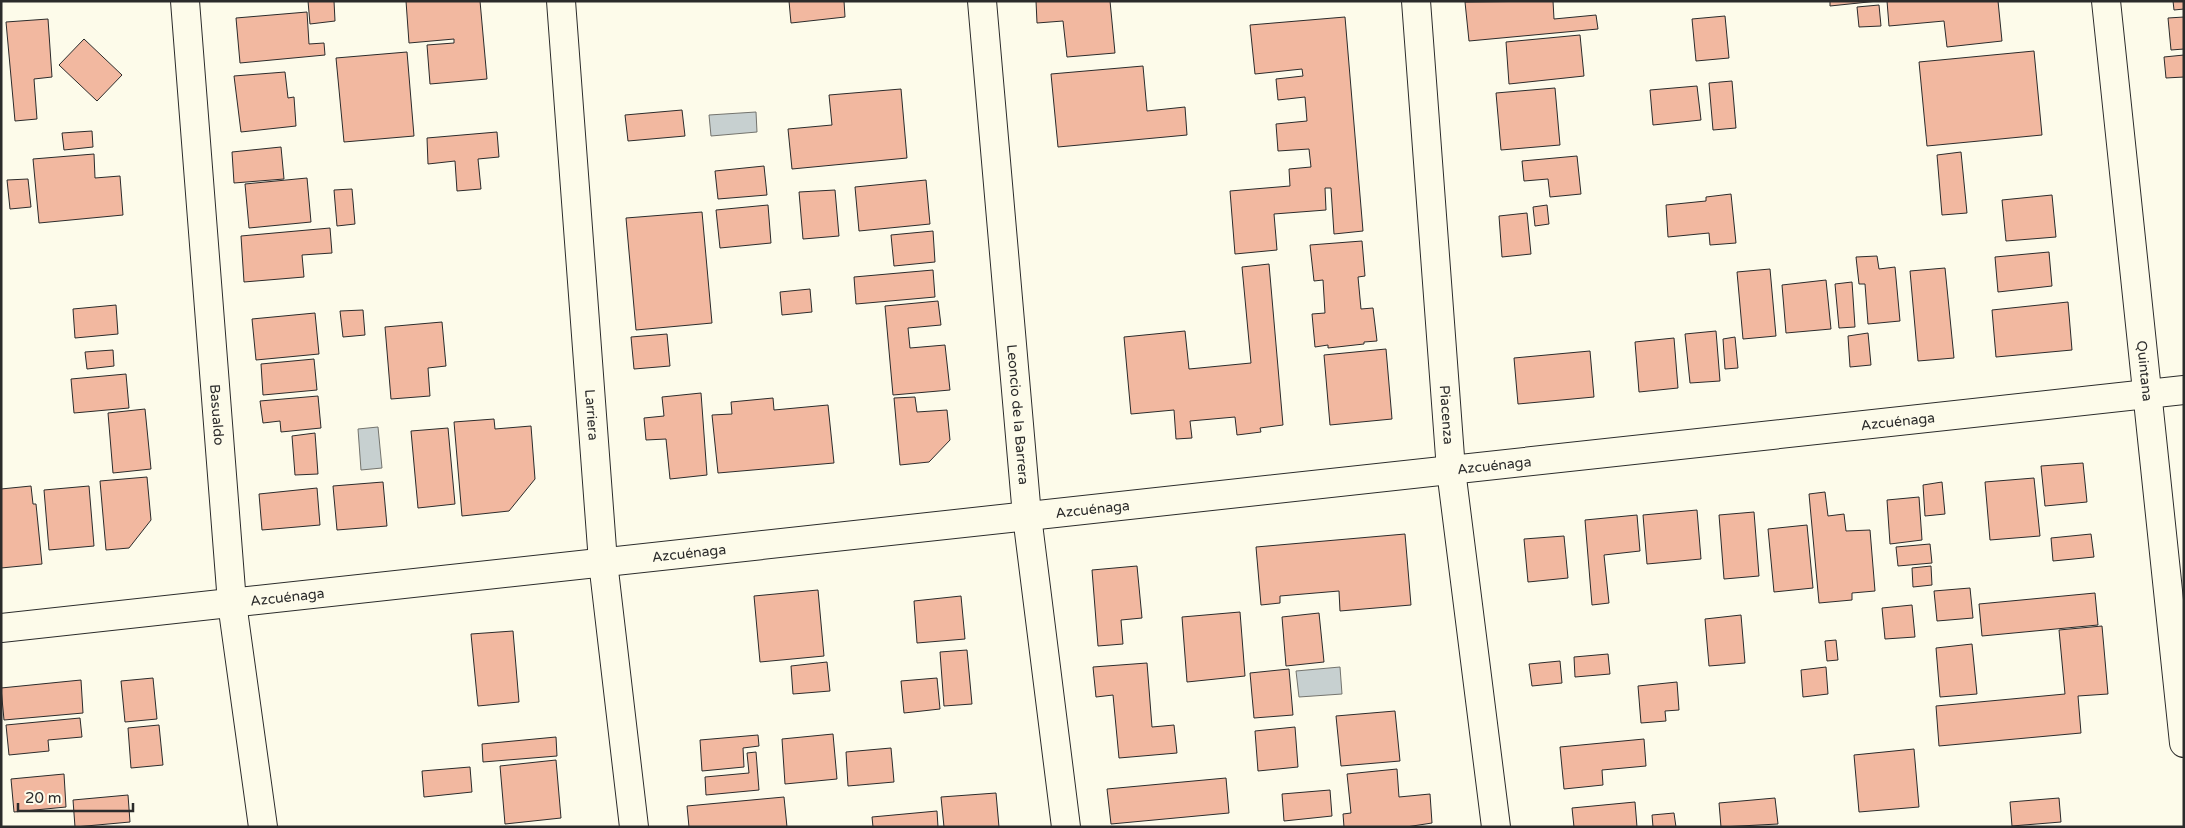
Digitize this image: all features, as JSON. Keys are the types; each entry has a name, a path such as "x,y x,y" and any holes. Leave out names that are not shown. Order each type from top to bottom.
{"street":[{"name":"Basualdo","path":"185,1 232,603 263,827"},
{"name":"Larriera","path":"561,1 603,562 634,827"},
{"name":"Leoncio de la Barrera","path":"982,1 1027,516 1066,827"},
{"name":"Piacenza","path":"1416,1 1451,470 1496,827"},
{"name":"Quintana","path":"2106,1 2184,743"},
{"name":"Azcuénaga","path":"1,628 2184,390"}],"shaded area":[{"path":"756,112 757,132 711,136 709,115"},
{"path":"378,427 382,468 361,470 358,429"},
{"path":"1340,667 1342,694 1299,697 1296,671"}],"building":[{"path":"308,1 334,1 335,21 310,24"},
{"path":"406,1 480,1 487,79 430,84 427,45 454,43 454,39 409,43"},
{"path":"789,1 844,1 845,17 791,23"},
{"path":"1036,1 1110,1 1115,53 1067,57 1063,21 1037,23"},
{"path":"1553,1 1554,19 1596,15 1598,29 1469,41 1465,2"},
{"path":"1830,1 1878,1 1830,6"},
{"path":"1887,1 1998,1 2002,41 1947,47 1944,21 1889,26"},
{"path":"2173,1 2184,1 2184,9 2174,10"},
{"path":"1879,5 1881,26 1859,27 1857,7"},
{"path":"307,12 309,44 324,43 325,55 240,63 236,18"},
{"path":"1725,16 1729,58 1696,61 1692,19"},
{"path":"1345,17 1363,231 1334,234 1331,188 1325,188 1326,210 1274,214 1277,250 1235,254 1230,191 1290,186 1289,169 1311,167 1309,149 1278,151 1276,124 1307,121 1305,97 1278,100 1276,79 1303,76 1302,69 1255,74 1250,25"},
{"path":"2184,17 2184,49 2171,50 2168,18"},
{"path":"48,19 52,77 34,79 37,119 15,121 6,22"},
{"path":"1580,35 1584,76 1509,84 1506,42"},
{"path":"84,39 122,75 97,101 59,65"},
{"path":"2034,51 2042,135 1927,146 1919,62"},
{"path":"407,52 414,136 344,142 336,58"},
{"path":"2184,55 2184,77 2166,78 2164,57"},
{"path":"1143,66 1147,111 1185,107 1187,135 1058,147 1051,74"},
{"path":"285,72 288,98 294,97 296,126 241,132 234,76"},
{"path":"1732,81 1736,128 1713,130 1709,83"},
{"path":"1697,86 1701,120 1653,125 1650,90"},
{"path":"1555,88 1560,145 1501,150 1496,93"},
{"path":"901,89 907,158 792,169 788,129 832,125 829,95"},
{"path":"682,110 685,136 628,141 625,115"},
{"path":"92,131 93,147 64,150 62,133"},
{"path":"497,132 499,157 478,159 481,189 457,191 455,161 428,164 427,138"},
{"path":"281,147 284,179 234,183 232,152"},
{"path":"1961,152 1967,213 1942,215 1937,155"},
{"path":"94,154 95,178 120,176 123,215 39,223 33,159"},
{"path":"1577,156 1581,194 1550,197 1548,179 1524,181 1522,161"},
{"path":"764,166 767,195 718,199 715,171"},
{"path":"307,178 311,222 249,228 245,184"},
{"path":"28,179 31,207 10,209 7,180"},
{"path":"926,180 930,224 859,231 855,187"},
{"path":"352,189 355,224 337,226 334,190"},
{"path":"835,190 839,236 803,239 799,192"},
{"path":"1731,194 1736,243 1710,245 1709,233 1668,237 1666,205 1706,201 1706,197"},
{"path":"2052,195 2056,237 2006,241 2002,200"},
{"path":"768,205 771,243 720,248 716,210"},
{"path":"1547,205 1549,224 1535,226 1533,207"},
{"path":"702,212 712,323 636,330 626,218"},
{"path":"1527,213 1531,254 1502,257 1499,216"},
{"path":"330,228 332,253 302,255 304,277 244,282 241,236"},
{"path":"933,231 935,262 894,266 891,235"},
{"path":"1362,241 1365,276 1358,277 1361,309 1373,308 1377,341 1328,348 1328,345 1315,347 1312,314 1325,313 1323,280 1314,281 1310,245"},
{"path":"2049,252 2052,286 1998,292 1995,257"},
{"path":"1877,256 1879,269 1895,267 1900,321 1868,324 1865,284 1859,284 1856,257"},
{"path":"1269,264 1283,425 1260,428 1261,432 1237,435 1235,417 1190,421 1192,438 1176,439 1174,410 1131,414 1124,337 1185,331 1189,369 1251,363 1242,267"},
{"path":"1945,268 1954,358 1918,361 1910,271"},
{"path":"1770,269 1776,336 1743,339 1737,272"},
{"path":"933,270 935,297 856,304 854,277"},
{"path":"1826,280 1831,329 1786,333 1782,285"},
{"path":"1852,282 1855,327 1839,328 1835,284"},
{"path":"810,289 812,312 782,315 780,292"},
{"path":"938,301 941,325 908,328 910,348 945,345 950,390 893,395 885,306"},
{"path":"2068,302 2072,350 1996,357 1992,310"},
{"path":"116,305 118,334 75,338 73,309"},
{"path":"363,310 365,335 343,337 340,311"},
{"path":"315,313 319,354 256,360 252,319"},
{"path":"442,322 446,366 428,368 430,396 391,399 385,327"},
{"path":"1716,331 1720,381 1690,383 1685,334"},
{"path":"1868,333 1871,365 1850,367 1848,336"},
{"path":"667,334 670,366 634,369 631,337"},
{"path":"1735,337 1738,368 1725,369 1723,339"},
{"path":"1674,338 1678,388 1639,392 1635,342"},
{"path":"1386,349 1392,419 1330,425 1324,355"},
{"path":"113,350 114,366 87,369 85,352"},
{"path":"1590,351 1594,397 1518,404 1514,358"},
{"path":"314,359 317,390 263,395 261,364"},
{"path":"126,374 129,408 74,413 71,379"},
{"path":"701,393 707,475 670,479 666,439 646,440 644,418 664,416 662,397"},
{"path":"318,396 321,428 281,432 280,421 263,423 260,401"},
{"path":"915,397 917,412 947,410 950,440 929,462 900,465 894,398"},
{"path":"773,398 774,410 828,405 834,463 718,473 712,415 732,414 731,402"},
{"path":"145,409 151,469 113,473 108,413"},
{"path":"494,419 495,429 531,426 535,479 509,511 462,516 454,422"},
{"path":"448,428 455,504 418,508 411,431"},
{"path":"315,433 318,474 295,475 292,436"},
{"path":"2083,463 2087,502 2045,506 2041,466"},
{"path":"147,477 151,520 129,548 106,550 100,481"},
{"path":"2034,478 2040,536 1990,540 1985,482"},
{"path":"383,482 387,526 337,530 333,486"},
{"path":"1942,482 1945,514 1925,516 1923,485"},
{"path":"31,486 33,504 36,504 42,564 1,568 1,489"},
{"path":"89,486 94,546 49,550 44,490"},
{"path":"317,488 320,525 262,530 259,494"},
{"path":"1825,492 1828,516 1844,514 1846,531 1870,530 1875,591 1852,593 1852,600 1819,603 1809,494"},
{"path":"1919,497 1922,540 1890,544 1887,500"},
{"path":"1697,510 1701,559 1647,564 1643,515"},
{"path":"1754,512 1759,576 1724,579 1719,515"},
{"path":"1637,515 1640,551 1604,555 1609,603 1592,605 1585,520"},
{"path":"1807,525 1813,588 1774,592 1768,529"},
{"path":"1405,534 1411,605 1340,611 1339,591 1280,596 1280,603 1261,605 1256,547"},
{"path":"2091,534 2094,557 2053,561 2051,538"},
{"path":"1564,536 1568,578 1528,582 1524,539"},
{"path":"1930,544 1932,563 1898,566 1896,547"},
{"path":"1137,566 1142,618 1121,620 1123,644 1098,646 1092,570"},
{"path":"1931,566 1932,585 1913,587 1912,568"},
{"path":"1970,588 1973,618 1937,621 1934,591"},
{"path":"818,590 824,656 760,662 754,596"},
{"path":"2095,593 2098,625 1982,636 1979,604"},
{"path":"961,596 965,639 917,643 914,601"},
{"path":"1912,605 1915,637 1885,639 1882,608"},
{"path":"1240,612 1245,676 1187,682 1182,617"},
{"path":"1319,613 1324,662 1286,666 1282,617"},
{"path":"1741,615 1745,663 1709,666 1705,619"},
{"path":"2102,626 2108,694 2078,696 2081,733 1939,746 1936,706 2065,694 2059,630"},
{"path":"513,631 519,702 478,706 471,634"},
{"path":"1836,640 1838,660 1827,661 1825,641"},
{"path":"1972,644 1977,694 1940,697 1936,648"},
{"path":"967,650 972,704 944,706 940,652"},
{"path":"1608,654 1610,674 1575,677 1574,657"},
{"path":"1560,661 1562,683 1532,686 1529,664"},
{"path":"827,662 830,691 793,694 791,666"},
{"path":"1147,663 1152,727 1174,725 1177,753 1119,758 1113,695 1096,697 1093,667"},
{"path":"1826,667 1828,694 1803,697 1801,670"},
{"path":"1289,669 1293,715 1254,718 1250,673"},
{"path":"153,678 157,719 125,722 121,681"},
{"path":"937,678 940,709 904,713 901,681"},
{"path":"81,680 83,713 4,720 1,688"},
{"path":"1677,682 1679,710 1665,711 1666,721 1641,723 1638,686"},
{"path":"1395,711 1400,761 1341,766 1336,716"},
{"path":"80,718 82,737 48,740 49,751 9,755 6,725"},
{"path":"159,725 163,765 131,768 128,728"},
{"path":"1295,727 1298,767 1258,771 1255,731"},
{"path":"833,734 837,779 785,784 782,739"},
{"path":"758,735 759,746 743,748 744,767 702,771 700,740"},
{"path":"556,737 557,756 483,762 482,744"},
{"path":"1644,739 1646,766 1602,770 1603,785 1564,789 1560,747"},
{"path":"891,748 894,782 848,786 846,752"},
{"path":"1914,749 1919,807 1859,812 1854,755"},
{"path":"756,752 759,790 706,795 705,777 749,773 747,753"},
{"path":"556,760 561,818 505,824 500,766"},
{"path":"470,767 472,792 424,797 422,771"},
{"path":"1397,769 1399,797 1430,794 1432,823 1406,827 1344,827 1343,814 1351,813 1347,774"},
{"path":"64,774 66,807 14,812 11,779"},
{"path":"1226,778 1229,813 1111,824 1107,789"},
{"path":"1330,790 1332,816 1284,821 1282,794"},
{"path":"996,793 999,827 944,827 941,797"},
{"path":"128,795 130,822 75,827 73,800"},
{"path":"784,797 787,827 689,827 687,806"},
{"path":"1775,798 1778,824 1721,827 1719,803"},
{"path":"2059,798 2061,822 2012,826 2010,802"},
{"path":"1635,802 1637,827 1574,827 1572,808"},
{"path":"937,811 938,827 873,827 872,817"},
{"path":"1674,813 1676,827 1653,827 1652,815"}]}
